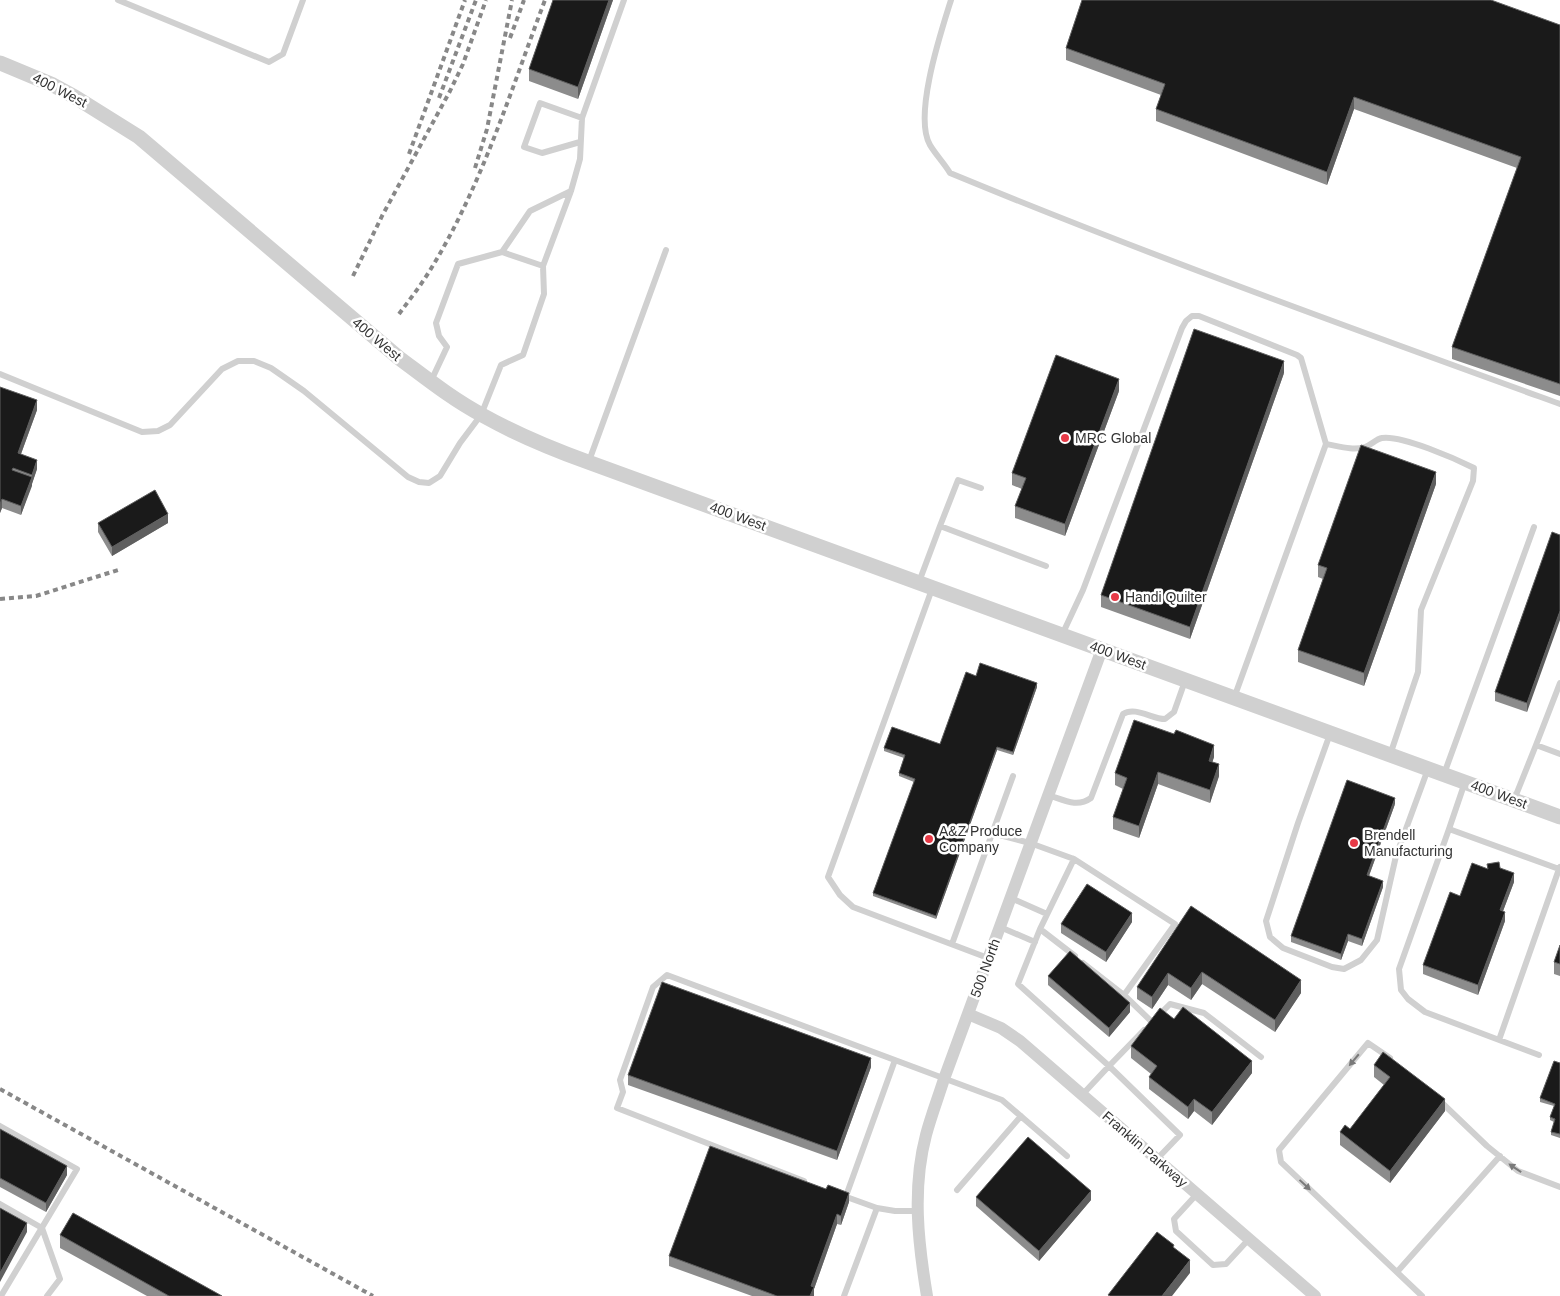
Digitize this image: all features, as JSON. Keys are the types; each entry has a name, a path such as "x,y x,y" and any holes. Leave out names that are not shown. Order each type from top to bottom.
{"street":[{"name":"400 West","path":"0,64 28,74 75,96 139,137 430,382 481,415 522,436 588,462 1560,817"},
{"name":"500 North","path":"928,1296 919,1247 917,1211 918,1186 926,1136 944,1079 1102,649"},
{"name":"Franklin Parkway","path":"968,1014 991,1023 1010,1034 1315,1296"}],"lane":[{"path":"118,0 269,62 283,54 303,0"},
{"path":"0,374 142,432 150,432 158,431 170,425 222,369 238,361 254,361 271,368 304,391 408,477 419,482 429,483 440,476 460,443 481,415 501,365 523,355 544,294 543,266 571,191 580,159 582,118 624,0"},
{"path":"951,0 934,58 924,119 929,144 950,173 1067,222 1310,314 1560,404"},
{"path":"580,142 542,153 524,147 540,103 582,118"},
{"path":"502,252 530,211 571,191"},
{"path":"588,462 666,250"},
{"path":"430,382 447,347 439,336 436,323 458,264 502,252 543,266"},
{"path":"1062,635 1083,590 1182,328 1192,316 1199,316 1301,358 1326,444 1234,698"},
{"path":"1326,444 1353,448 1365,447 1380,438 1393,438 1450,456 1474,468 1473,481 1421,610 1418,672 1390,754"},
{"path":"981,488 958,480 940,526 926,585 828,877 840,895 854,908 988,958"},
{"path":"940,526 1046,566"},
{"path":"1444,774 1534,527"},
{"path":"1048,795 1076,804 1085,803 1091,798 1124,714 1132,710 1159,719 1165,719 1174,712 1185,680"},
{"path":"1514,800 1560,682"},
{"path":"1330,733 1266,921 1270,937 1283,948 1332,967 1344,969 1361,960 1377,940 1396,856 1428,768"},
{"path":"1536,745 1560,754"},
{"path":"952,944 1013,776"},
{"path":"1465,782 1399,969 1401,990 1408,999 1425,1012 1539,1055"},
{"path":"1449,829 1560,868 1499,1040"},
{"path":"992,833 1030,843 1074,859 1176,924 1124,995"},
{"path":"1074,859 1040,929 1018,984 1109,1066 1180,1134 1157,1159"},
{"path":"1011,898 1047,914"},
{"path":"1000,927 1035,942"},
{"path":"1040,929 1124,995 1152,1022"},
{"path":"809,1182 617,1108 623,1092 620,1080 653,987 667,975 1002,1100 1066,1156"},
{"path":"1082,1095 1170,1004 1204,1013 1261,1057"},
{"path":"1398,1063 1368,1043 1279,1150 1281,1162 1422,1296"},
{"path":"846,1196 895,1060"},
{"path":"1432,1093 1518,1171 1560,1186"},
{"path":"957,1190 1021,1116"},
{"path":"0,1126 77,1169 1,1296"},
{"path":"1397,1272 1500,1156"},
{"path":"836,1193 876,1208 896,1211 917,1211"},
{"path":"1197,1194 1174,1218 1176,1231 1212,1265 1226,1264 1249,1239"},
{"path":"0,1204 42,1228 60,1279 47,1296"},
{"path":"844,1296 876,1208"}],"building":[{"path":"553,0 609,0 578,87 529,69"},
{"path":"1082,0 1491,0 1560,25 1560,384 1452,347 1521,157 1354,97 1327,172 1156,109 1165,84 1066,48"},
{"path":"1194,329 1284,361 1190,627 1101,595"},
{"name":"MRC Global","path":"1056,355 1119,379 1065,524 1015,506 1026,478 1012,473"},
{"path":"0,387 37,400 18,453 37,460 32,475 13,468 12,470 32,477 21,506 2,499 0,504"},
{"path":"1361,445 1436,472 1364,673 1298,650 1327,568 1318,565"},
{"path":"155,490 168,514 112,547 98,523"},
{"path":"1552,532 1560,535 1560,611 1527,703 1495,692"},
{"name":"A&Z Produce Company","path":"980,663 1037,683 1013,752 997,747 936,916 873,893 915,779 899,773 905,755 884,748 892,727 940,744 966,672 976,676"},
{"path":"1134,720 1174,734 1176,730 1214,745 1209,761 1219,764 1210,790 1158,772 1139,826 1113,817 1127,778 1115,773"},
{"name":"Brendell Manufacturing","path":"1347,780 1395,798 1367,875 1383,881 1362,939 1348,934 1341,954 1291,936"},
{"path":"1499,862 1500,868 1514,873 1500,910 1505,912 1478,985 1423,965 1450,892 1460,896 1472,863 1488,869 1487,864"},
{"path":"1087,884 1132,913 1106,952 1061,924"},
{"path":"1191,906 1301,980 1275,1020 1202,972 1191,988 1168,973 1152,997 1137,987"},
{"path":"1560,945 1560,964 1554,962"},
{"path":"1070,951 1130,1003 1109,1028 1048,976"},
{"path":"662,982 871,1058 837,1151 628,1075"},
{"path":"1183,1007 1252,1061 1212,1112 1194,1099 1188,1107 1149,1077 1157,1066 1131,1046 1160,1008 1174,1019"},
{"path":"1383,1052 1445,1099 1390,1171 1340,1132 1345,1125 1350,1129 1390,1077 1374,1065"},
{"path":"1554,1061 1560,1063 1560,1134 1551,1132 1555,1119 1550,1117 1555,1104 1540,1098"},
{"path":"0,1129 67,1166 46,1203 0,1178"},
{"path":"1028,1137 1091,1191 1039,1251 976,1197"},
{"path":"710,1146 826,1189 828,1185 849,1193 841,1216 837,1214 811,1286 814,1287 810,1296 777,1296 669,1256"},
{"path":"0,1208 27,1223 0,1273"},
{"path":"73,1213 222,1296 169,1296 60,1235"},
{"path":"1157,1232 1190,1260 1162,1296 1108,1295"}],"railway":[{"path":"409,154 465,0"},
{"path":"439,98 476,0"},
{"path":"353,276 382,216 450,91 463,64 486,0"},
{"path":"475,168 487,129 512,0"},
{"path":"510,38 524,0"},
{"path":"399,314 432,267 466,203 481,170 545,0"},
{"path":"0,599 36,596 118,570"},
{"path":"0,1089 373,1296"}],"place":[{"name":"MRC Global","path":"1065,438"},
{"name":"Handi Quilter","path":"1115,597"},
{"name":"A&Z Produce Company","path":"929,839"},
{"name":"Brendell Manufacturing","path":"1354,843"}]}
